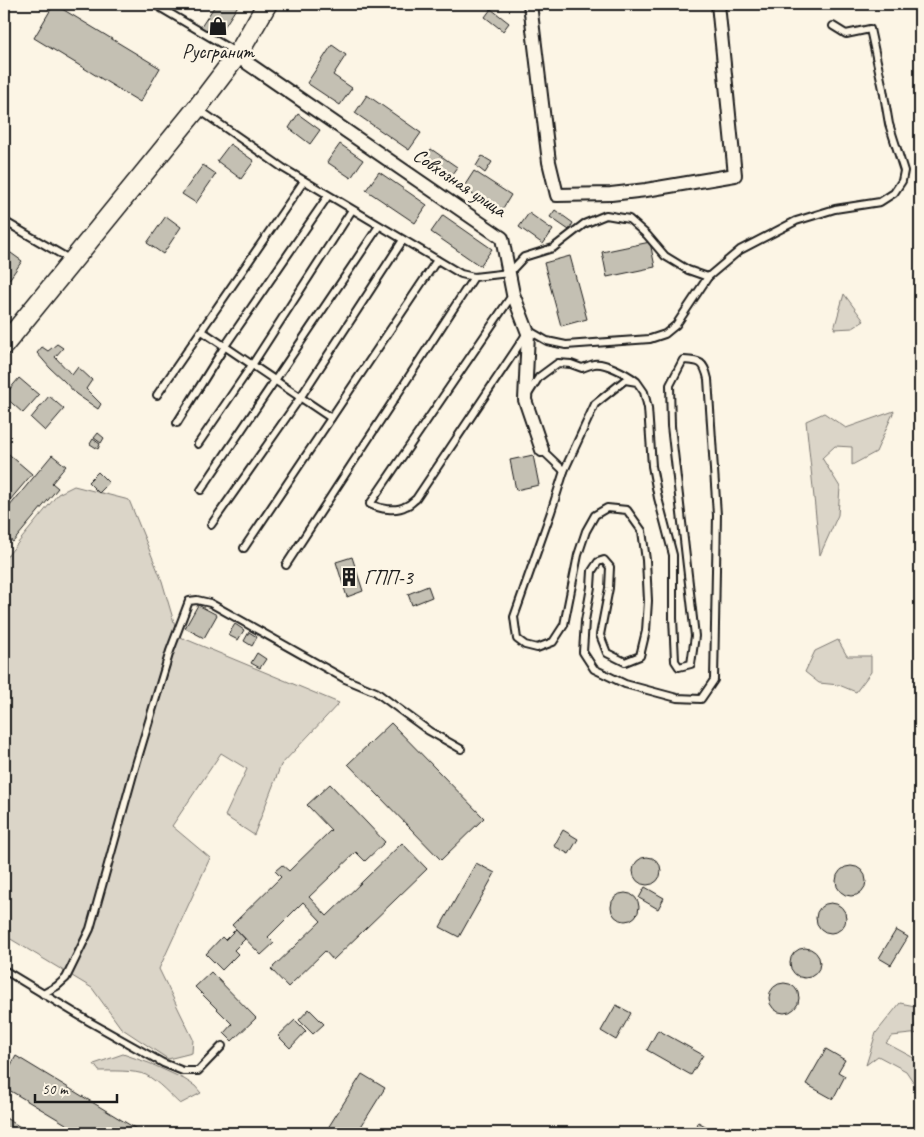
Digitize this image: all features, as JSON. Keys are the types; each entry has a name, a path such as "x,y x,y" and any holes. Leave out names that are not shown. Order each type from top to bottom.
{"main road":[{"path":"4,346 238,55 267,4"}],"street":[{"path":"530,4 549,162 557,195 611,194 736,176 718,4"},
{"name":"Совхозная улица","path":"238,55 502,238 513,294 526,328 525,400 542,450"}],"lane":[{"path":"154,4 238,55"},
{"path":"513,294 370,504 378,508 393,510 405,507 416,499 526,328 547,341 566,344 650,339 665,334 676,325 708,277 740,250 796,221 835,208 880,202 894,193 902,180 904,171 889,124 870,29 846,34 834,26"},
{"path":"196,108 304,182 461,274 474,277 509,274 524,257 553,248 584,224 606,215 629,219 647,234 665,256 688,270 708,277"},
{"path":"157,395 304,182"},
{"path":"177,423 226,346 328,196"},
{"path":"198,444 252,365 352,210"},
{"path":"4,221 72,261"},
{"path":"201,490 379,226"},
{"path":"211,525 300,398 403,240"},
{"path":"244,548 437,260"},
{"path":"286,565 474,277"},
{"path":"202,331 331,418"},
{"path":"525,400 540,377 558,363 571,364 582,368 595,364 609,367 628,375 637,382 644,392 648,408 652,466 656,490 673,555 675,661 680,667 691,664 695,636 671,426 670,385 683,360 697,361 705,367 708,379 716,515 714,680 701,699 677,698 625,684 594,669 583,652 584,621 591,588 592,570 598,562 604,560 610,567 609,588 600,635 607,653 625,662 640,656 647,621 646,560 642,531 627,510 607,508 596,515 586,531 578,555 564,625 553,642 537,648 525,645 517,639 514,617 564,471 595,404 625,380 637,382"},
{"path":"542,450 564,471"},
{"path":"43,994 66,978 90,929 167,660 189,601 198,600 210,603 345,679 376,692 429,731 461,749"},
{"path":"4,970 163,1063 184,1071 198,1071 222,1046"}],"shaded area":[{"path":"844,294 864,321 853,328 834,329"},
{"path":"894,411 876,452 852,465 852,447 835,446 822,458 840,487 838,515 820,555 806,421 824,413 846,428"},
{"path":"74,486 129,500 162,581 178,636 339,703 281,765 254,835 225,816 247,769 221,753 172,826 210,858 159,969 193,1039 192,1053 168,1059 121,1028 92,988 4,935 4,560 58,494"},
{"path":"838,640 847,656 871,656 871,672 856,692 839,685 819,683 805,672 815,651"},
{"path":"900,1003 920,1007 920,1033 892,1036 886,1043 912,1057 920,1065 920,1092 906,1071 878,1056 866,1065 876,1033"},
{"path":"123,1054 149,1063 184,1079 195,1086 201,1093 180,1104 146,1075 141,1073 99,1071 94,1064"}],"building":[{"path":"54,4 160,68 140,102 34,38"},
{"path":"216,4 239,4 217,38 201,27"},
{"path":"491,9 509,23 503,31 485,17"},
{"path":"332,45 346,55 333,75 352,88 340,105 307,83"},
{"path":"367,95 421,133 409,150 355,113"},
{"path":"298,114 320,130 310,144 289,128"},
{"path":"230,144 254,161 241,179 217,161"},
{"path":"340,144 363,160 351,178 327,162"},
{"path":"431,149 457,167 449,178 424,160"},
{"path":"482,156 492,162 485,173 476,166"},
{"path":"203,165 216,174 196,203 182,194"},
{"path":"474,171 511,195 500,213 463,188"},
{"path":"379,172 427,205 415,223 366,190"},
{"path":"555,210 573,223 569,230 550,217"},
{"path":"529,213 553,230 543,244 519,227"},
{"path":"443,215 492,249 480,266 431,232"},
{"path":"166,216 181,227 163,254 147,243"},
{"path":"650,242 655,267 607,277 602,252"},
{"path":"4,248 22,261 4,287"},
{"path":"570,256 587,319 561,326 544,263"},
{"path":"57,344 63,348 55,357 72,375 78,367 92,380 86,389 101,404 98,409 76,394 37,353 42,347 48,351"},
{"path":"19,378 39,395 23,413 4,396"},
{"path":"49,396 64,409 45,431 31,418"},
{"path":"98,433 104,438 101,443 94,438"},
{"path":"93,439 100,444 98,449 90,444"},
{"path":"4,450 32,474 4,507"},
{"path":"52,455 66,466 52,483 58,488 13,542 4,535 4,513"},
{"path":"533,455 539,485 516,490 510,460"},
{"path":"98,472 109,483 99,493 88,482"},
{"name":"ГПП-3","path":"352,557 363,591 347,597 336,562"},
{"path":"428,586 432,597 412,605 408,594"},
{"path":"198,605 217,615 204,638 185,628"},
{"path":"235,624 244,630 238,640 228,635"},
{"path":"249,632 257,637 252,646 244,641"},
{"path":"257,653 266,659 260,668 251,663"},
{"path":"391,723 484,818 441,860 348,764"},
{"path":"330,784 385,842 365,861 356,852 309,897 327,916 402,843 427,869 333,960 325,951 288,987 271,969 321,921 303,902 268,937 274,943 261,955 232,925 281,877 275,871 282,865 289,871 331,830 307,805"},
{"path":"563,830 578,839 569,854 554,846"},
{"path":"647,857 657,861 661,871 657,881 647,885 637,881 633,871 637,861"},
{"path":"476,863 495,873 459,937 440,927"},
{"path":"851,866 862,870 866,881 862,892 851,896 840,892 836,881 840,870"},
{"path":"645,887 664,898 658,909 639,898"},
{"path":"625,893 635,897 639,907 635,917 625,921 615,917 611,907 615,897"},
{"path":"831,903 842,907 846,918 842,929 831,933 820,929 816,918 820,907"},
{"path":"236,929 245,939 234,950 238,954 222,970 206,954 222,937 225,940"},
{"path":"896,930 908,937 891,965 879,958"},
{"path":"805,948 816,952 820,963 816,974 805,978 794,974 790,963 794,952"},
{"path":"211,972 256,1018 232,1041 224,1033 232,1024 195,987"},
{"path":"784,983 795,987 799,998 795,1009 784,1013 773,1009 769,998 773,987"},
{"path":"616,1005 631,1013 616,1040 601,1031"},
{"path":"309,1009 324,1024 313,1034 299,1020"},
{"path":"295,1020 306,1031 290,1048 278,1036"},
{"path":"658,1030 703,1055 691,1075 647,1050"},
{"path":"826,1049 845,1060 838,1072 845,1076 833,1099 806,1084"},
{"path":"16,1056 143,1133 81,1133 4,1087 4,1077"},
{"path":"362,1074 385,1088 357,1133 331,1133 326,1131"},
{"path":"4,1117 30,1133 4,1133"},
{"path":"698,1122 709,1128 706,1133 692,1133"}],"place":[{"name":"Русгранит","path":"218,26"},
{"name":"ГПП-3","path":"349,577"}]}
